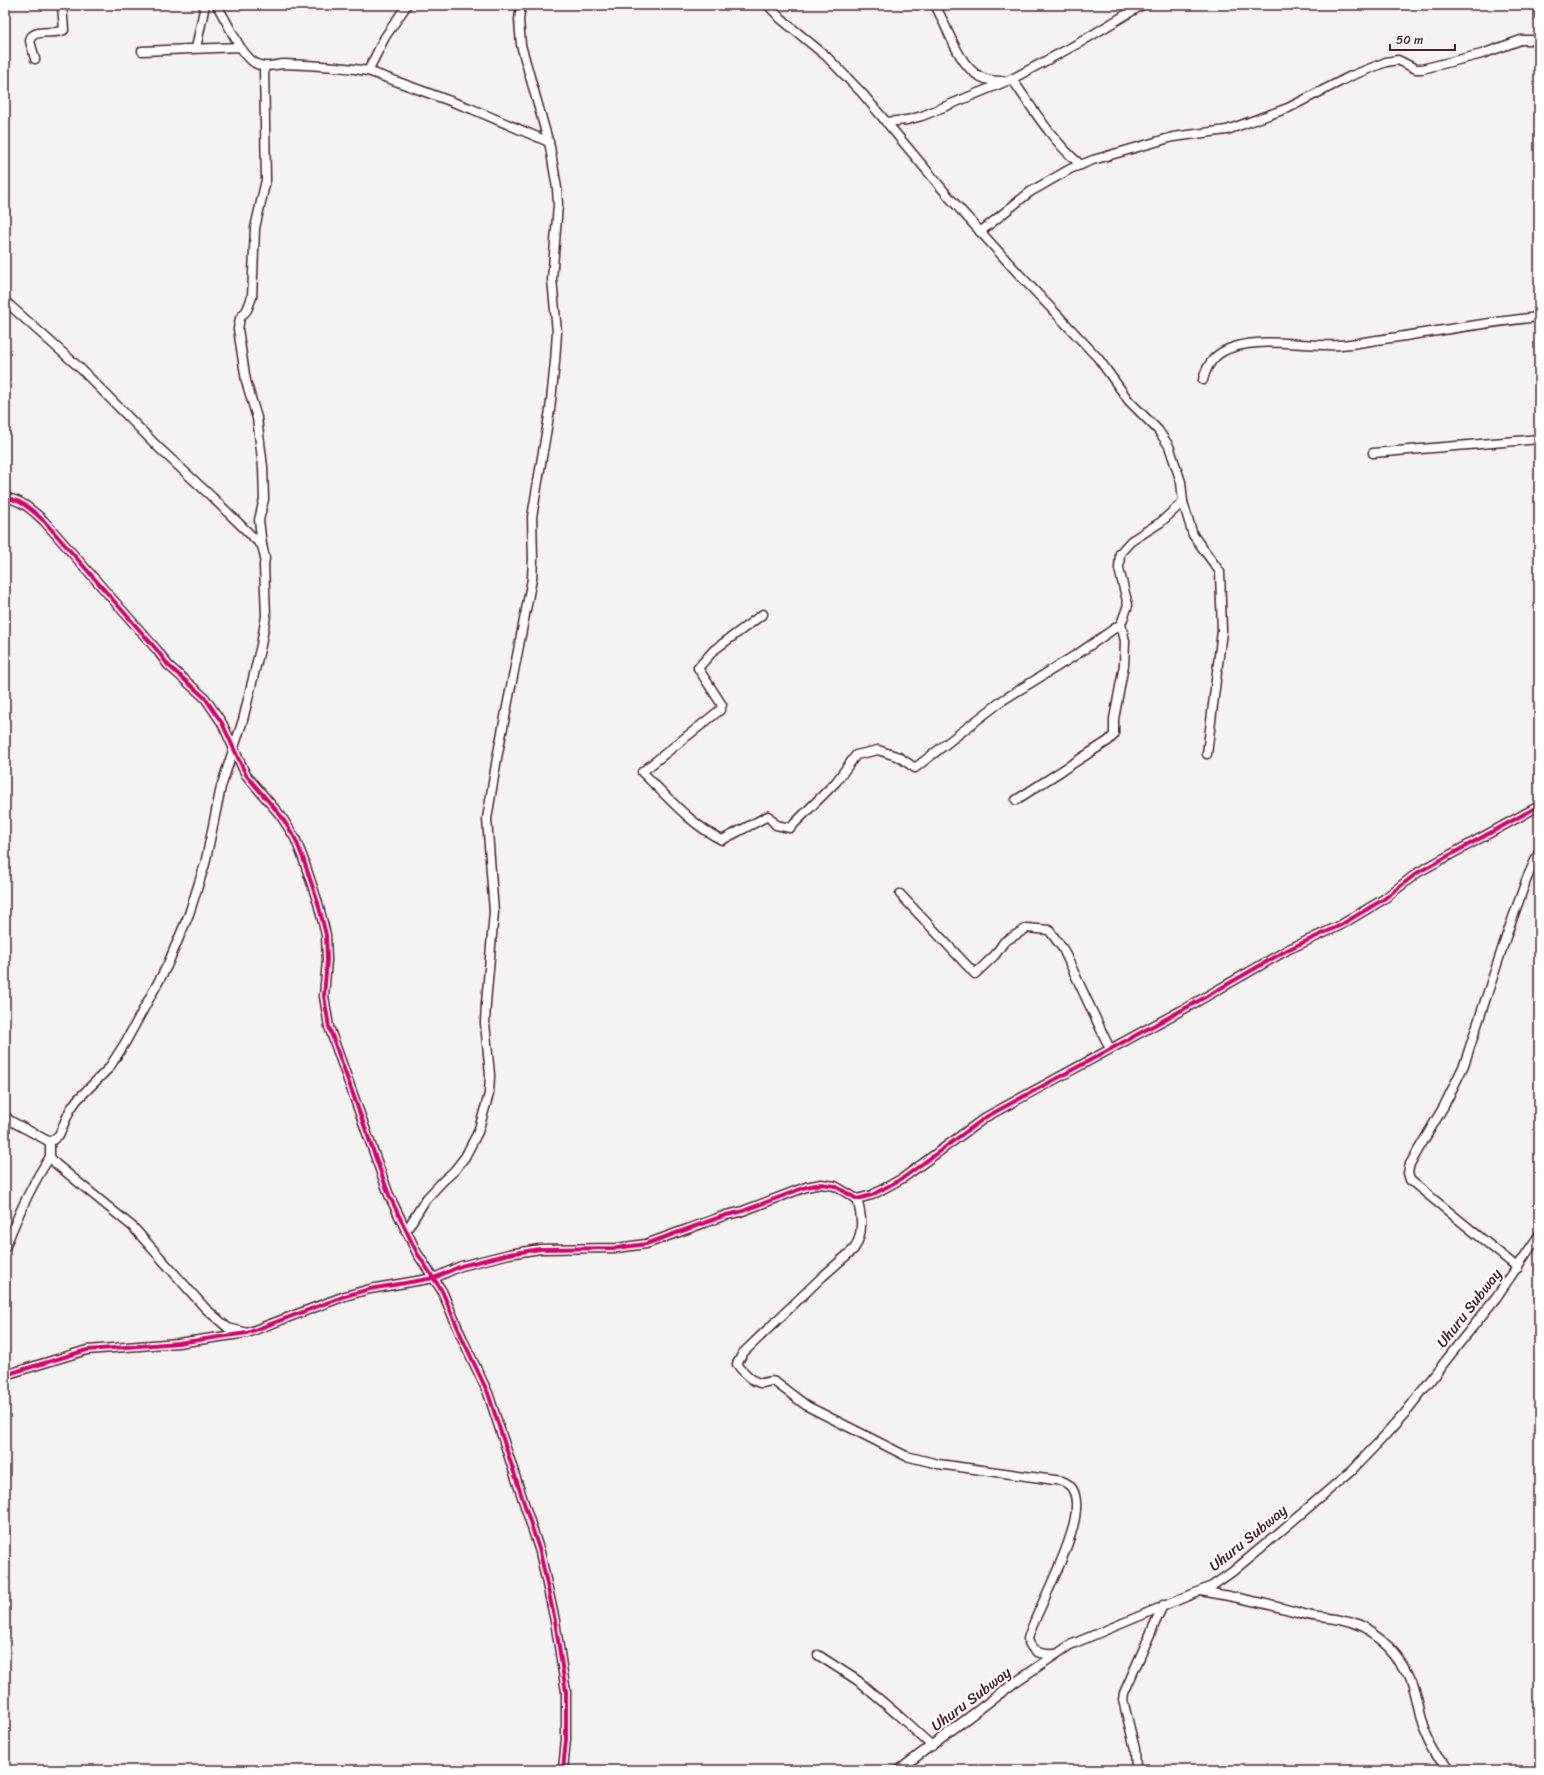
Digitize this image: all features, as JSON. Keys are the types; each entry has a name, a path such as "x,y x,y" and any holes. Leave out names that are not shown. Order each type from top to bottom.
{"street":[{"path":"35,59 30,37 36,33 64,30 62,5"},
{"path":"196,48 205,5"},
{"path":"217,5 240,47 250,60 264,66 281,64 368,71 472,109 549,142"},
{"path":"368,71 385,37 407,5"},
{"path":"406,1231 426,1199 454,1171 465,1157 478,1132 490,1085 485,1017 494,925 494,904 487,819 497,758 532,579 534,559 532,517 554,383 556,332 552,279 558,205 557,188 549,142 521,45 519,20 521,5"},
{"path":"768,5 781,19 826,56 843,73 980,232 1108,370 1129,400 1158,430 1169,446 1181,482 1183,502 1193,535 1220,572 1222,631 1207,754"},
{"path":"934,5 961,57 972,72 987,80 1009,80"},
{"path":"886,122 907,120 922,116 1009,80 1079,43 1142,5"},
{"path":"980,232 1030,192 1056,176 1111,154 1158,141 1227,130 1288,108 1351,76 1386,62 1398,60 1416,69 1422,69 1482,54 1521,40 1539,40"},
{"path":"142,51 240,47"},
{"path":"50,1142 59,1135 70,1110 77,1100 109,1068 116,1058 167,966 189,914 202,872 221,787 234,749 246,706 265,624 265,558 259,520 264,498 263,467 257,418 246,381 238,329 240,318 247,310 252,297 255,228 266,180 264,66"},
{"path":"1009,80 1070,156 1081,165"},
{"path":"5,301 81,369 159,448 262,545"},
{"path":"1203,380 1207,366 1217,354 1234,346 1270,343 1341,345 1539,317"},
{"path":"1373,453 1539,439"},
{"path":"5,498 16,500 28,506 44,522 157,650 168,665 206,698 222,723 246,775 281,816 295,838 304,858 318,902 326,935 327,960 324,996 327,1019 381,1174 406,1231 423,1263 434,1278 448,1303 462,1340 488,1393 541,1558 554,1621 566,1692 566,1739 563,1770"},
{"path":"1016,800 1108,741 1114,735 1114,719 1123,672 1125,646 1121,624 1128,605 1119,569 1119,559 1122,550 1131,541 1161,522 1183,502"},
{"path":"763,614 714,650 698,668 722,705 720,710 642,772 694,822 711,835 722,840 768,816 776,825 790,828 836,782 856,755 878,750 899,757 915,768 1003,700 1079,653 1121,624"},
{"path":"857,1199 872,1195 903,1178 986,1117 1270,961 1289,949 1339,926 1384,899 1417,873 1539,806"},
{"path":"1518,1268 1410,1180 1408,1172 1410,1164 1444,1106 1464,1065 1508,930 1527,878 1539,852"},
{"path":"900,894 975,974 995,955 1004,942 1027,928 1049,930 1063,949 1110,1049"},
{"path":"5,1115 9,1120 50,1142"},
{"path":"5,1248 19,1214 41,1169 50,1157 50,1142"},
{"path":"50,1157 61,1169 89,1189 133,1227 206,1309 228,1328 247,1333"},
{"path":"5,1375 87,1350 178,1343 247,1333 345,1296 370,1289 434,1278 461,1266 509,1254 540,1249 618,1248 657,1241 806,1187 821,1184 835,1186 857,1199 861,1214 861,1230 858,1243 743,1353 737,1364 757,1382 761,1384 769,1381 775,1382 806,1406 906,1456 938,1464 1068,1483 1076,1496 1075,1518 1068,1541 1028,1639 1030,1646 1040,1653 1045,1655 1057,1653"},
{"name":"Uhuru Subway","path":"899,1770 1057,1653 1084,1638 1212,1586 1232,1572 1369,1454 1405,1413 1496,1298 1518,1268 1539,1235"},
{"path":"1200,1591 1264,1602 1305,1615 1352,1623 1378,1637 1401,1661 1414,1685 1424,1728 1429,1741 1447,1770"},
{"path":"1136,1770 1135,1749 1124,1700 1124,1693 1163,1605"},
{"path":"818,1655 857,1680 932,1746"}],"cycle path":[{"path":"5,498 21,503 44,521 157,650 168,665 205,698 222,723 246,775 281,816 295,838 318,903 326,935 327,960 324,996 329,1027 389,1195 417,1253 442,1291 488,1393 540,1552 555,1621 566,1692 566,1739 563,1770"},
{"path":"5,1375 87,1350 178,1343 247,1333 345,1296 370,1289 434,1278 461,1266 509,1254 540,1249 617,1248 646,1244 726,1215 740,1212 806,1187 821,1184 835,1186 857,1199 872,1195 903,1178 986,1117 1193,1004 1289,949 1339,926 1384,899 1417,873 1539,806"}]}
